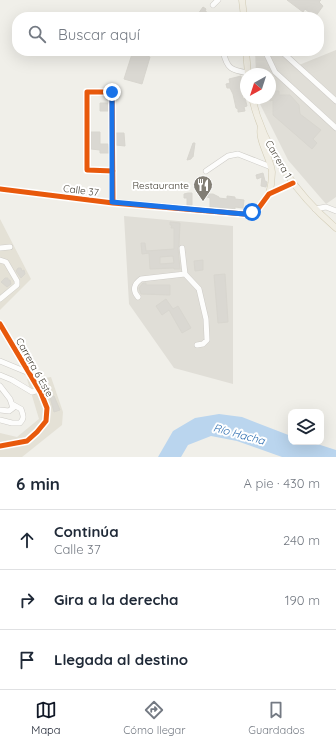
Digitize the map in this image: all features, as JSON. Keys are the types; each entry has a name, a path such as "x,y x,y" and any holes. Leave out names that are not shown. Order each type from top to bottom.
{"main road":[{"path":"242,0 243,12"},
{"path":"246,56 247,68"},
{"name":"Carrera 1","path":"254,104 261,127 282,168 315,209 336,228"},
{"path":"261,127 260,134 271,167 272,183 269,194"}],"street":[{"path":"213,5 218,0"},
{"path":"224,56 226,62 231,69 240,72"},
{"path":"267,56 275,72 336,128"},
{"path":"286,56 336,101"},
{"path":"112,202 113,171 112,92 87,92 87,170 113,171"},
{"path":"206,171 228,156 238,154 271,167"},
{"name":"Calle 37","path":"0,189 112,202 244,214 252,212 258,208 269,194 293,183"},
{"path":"315,209 326,207 336,211"},
{"path":"0,248 10,247"},
{"path":"182,248 186,274 199,290 206,319 207,340 203,344 196,345"},
{"path":"0,260 6,262 17,281 17,285 0,299"},
{"path":"138,297 134,293 134,286 141,279 186,274"},
{"name":"Carrera 6 Este","path":"0,324 39,390 47,408 46,421 38,432 27,441 0,446"},
{"path":"0,361 29,373"},
{"path":"0,375 12,380 32,392 39,390"},
{"path":"0,386 10,399 13,408 9,411 0,410"},
{"path":"0,420 20,423 23,420 21,409 12,404"}],"shaded area":[{"path":"336,50 336,197 326,204 288,160 260,104 276,104 276,68 256,68 255,56 289,56 299,65"},
{"path":"124,216 233,226 233,384 174,368 129,304"},
{"path":"0,219 31,279 0,310"},
{"path":"51,377 63,412 62,425 22,457 0,457 0,433 17,437 39,419 27,379"}],"water":[{"name":"Río Hacha","path":"219,414 242,417 288,435 288,445 320,445 336,450 336,457 282,457 237,441 211,436 188,445 181,457 158,457 173,431 195,418"}],"building":[{"path":"287,0 321,0 319,2 323,6 319,12 309,12 305,9 303,12"},
{"path":"203,7 206,9 205,11 207,12 199,12"},
{"path":"131,56 150,57 142,84 124,79"},
{"path":"240,76 240,104 246,104 247,106 244,107 245,111 238,112 238,109 236,108 233,94 230,88 227,88 226,84 230,83 229,79"},
{"path":"276,91 279,91 279,95 290,95 299,105 300,114 321,130 313,139 317,143 312,149 273,115 273,104 276,104"},
{"path":"100,103 108,103 108,111 100,111"},
{"path":"91,132 100,132 100,144 108,144 109,153 100,153 100,150 91,149"},
{"path":"116,133 124,133 125,146 116,145"},
{"path":"193,143 195,143 193,157 187,160"},
{"path":"263,173 265,181 267,182 266,187 261,186 262,177 257,179 256,175"},
{"path":"192,193 192,205 187,205 187,198 184,198 184,194"},
{"path":"208,194 213,194 219,198 227,199 227,196 244,200 243,208 235,207 235,209 210,207 210,198 207,197"},
{"path":"170,222 180,223 178,248 180,269 150,269 149,253 142,254 141,243 145,243 146,251 174,249 174,228 171,228 172,225 170,225","holes":["173,256 174,263 160,264 160,257"]},
{"path":"203,260 203,270 195,271 194,261"},
{"path":"18,268 21,268 22,271 24,270 25,274 21,278 16,271"},
{"path":"225,274 228,322 218,323 214,275"},
{"path":"5,278 10,280 11,284 7,287 1,282"},
{"path":"143,283 146,283 146,285 170,285 170,295 141,294 139,288"},
{"path":"166,299 173,309 178,306 191,328 182,333 169,310 162,315 156,306"},
{"path":"54,396 60,410 54,412 50,397"}],"cycle path":[{"path":"113,171 87,170 87,92 112,92 113,203"},
{"path":"0,189 113,203 244,214 258,209 269,194 293,183"},
{"path":"0,324 41,393 47,408 46,421 27,441 0,446"}],"place":[{"name":"Restaurante","path":"203,202"}],"route":[{"path":"112,92 112,202 244,214 252,212"}]}
